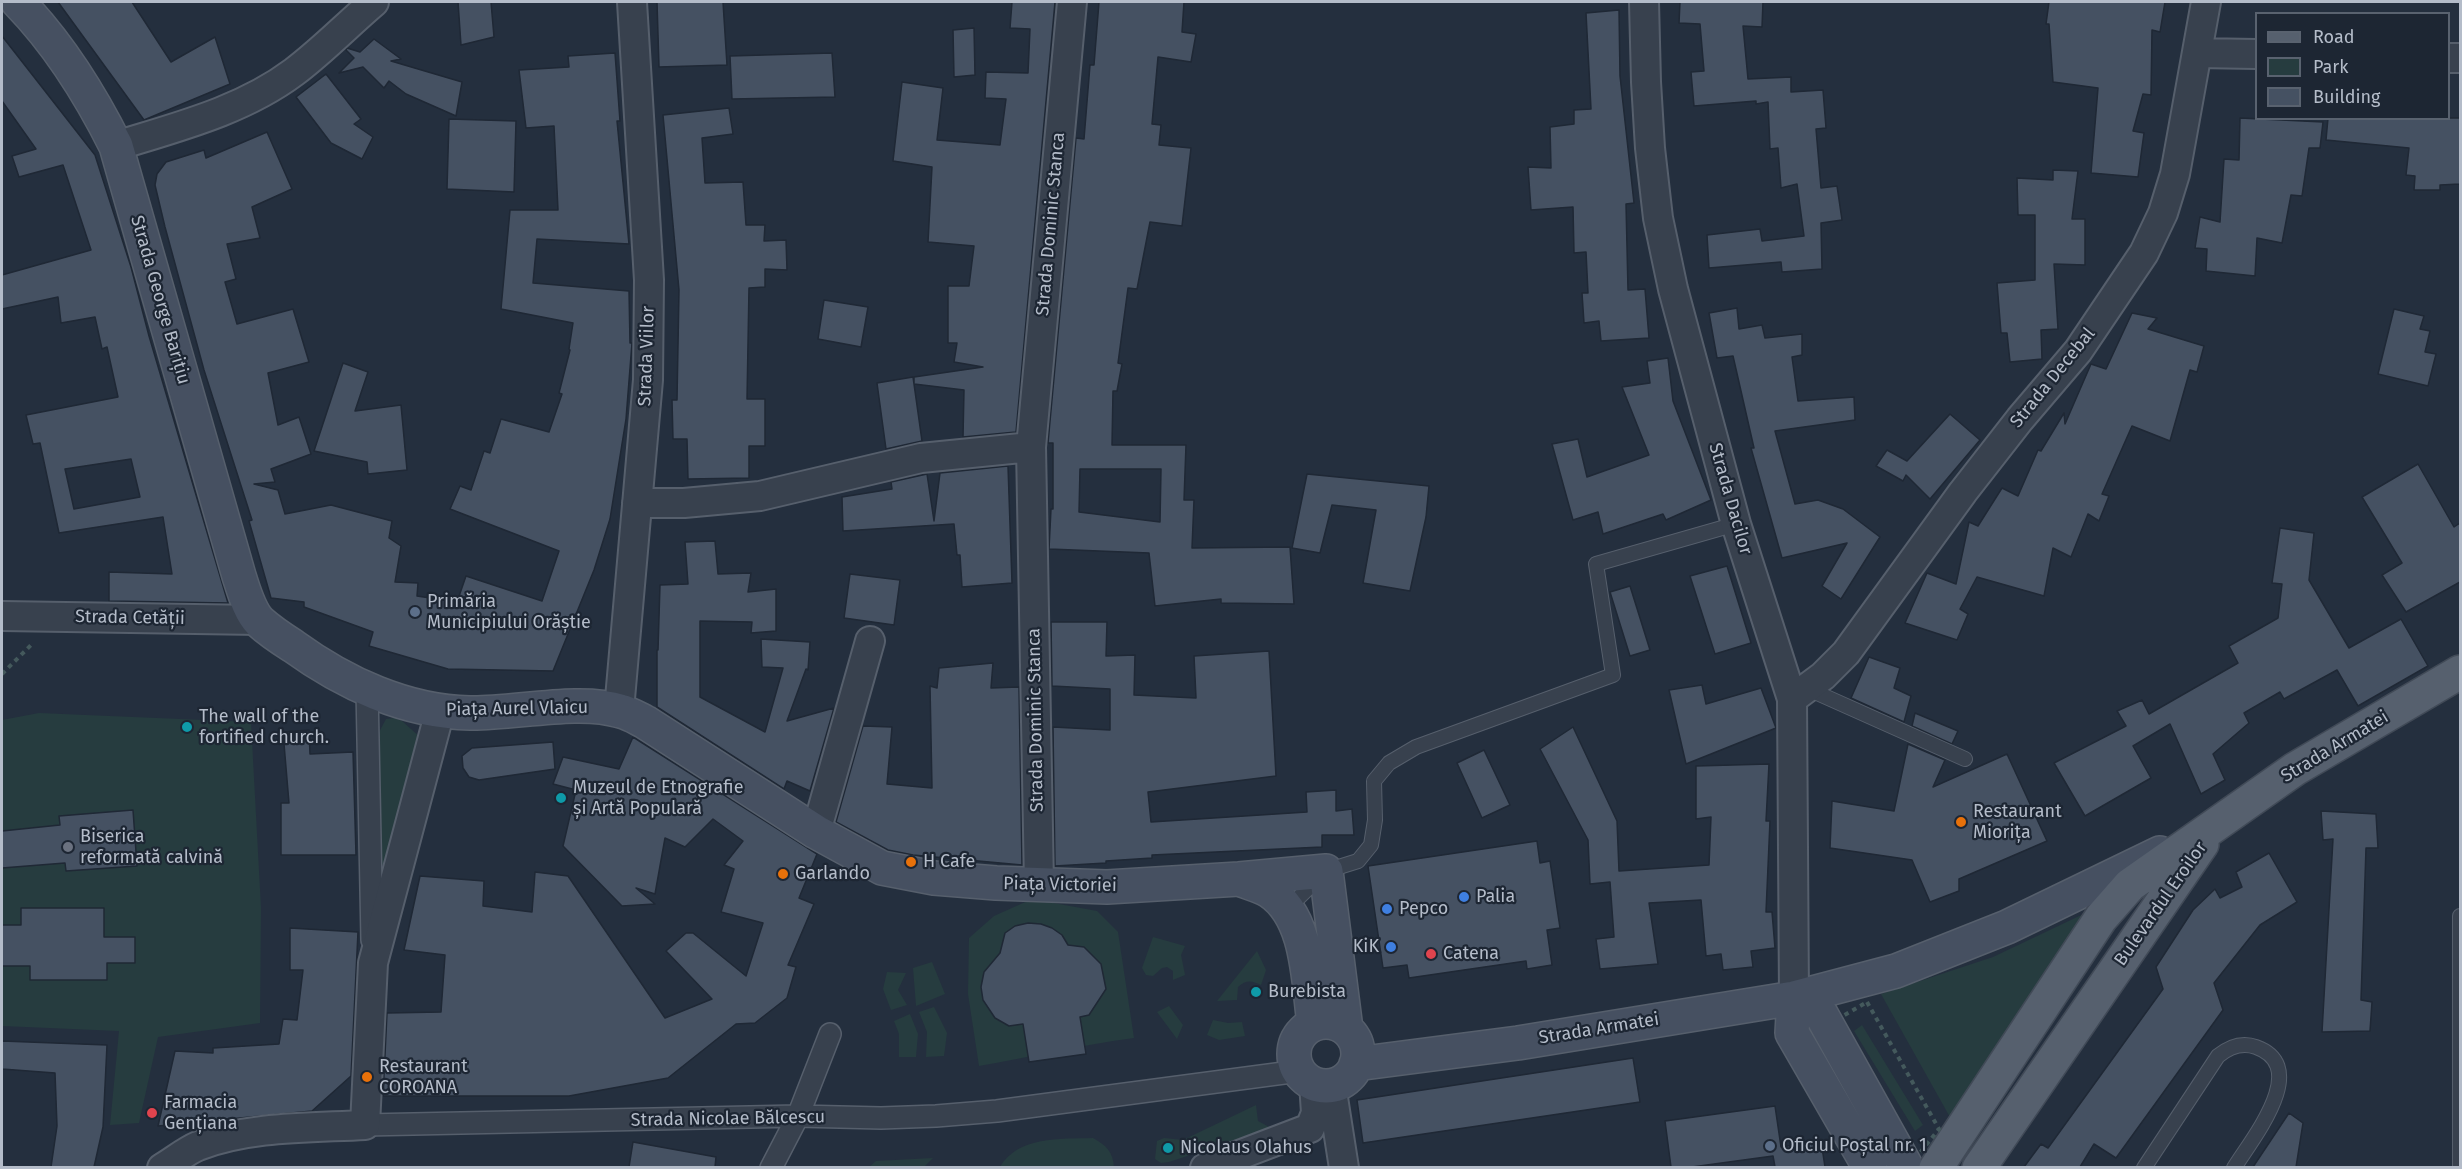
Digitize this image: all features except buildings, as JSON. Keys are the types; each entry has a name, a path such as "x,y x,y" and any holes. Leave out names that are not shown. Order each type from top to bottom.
{"main road":[{"name":"Strada George Barițiu","path":"18,2 66,61 99,112 116,146 239,576 246,597 259,620"},
{"name":"Piața Aurel Vlaicu","path":"259,620 309,657 367,689 414,705 441,711 471,713 566,707 620,710"},
{"name":"Strada Armatei","path":"1352,1043 1403,1058 1518,1043 1794,998 1896,971 2007,927 2213,828 2295,769 2460,672"},
{"name":"Piața Victoriei","path":"620,710 645,722 816,832 882,868 934,878 1107,887 1326,871"},
{"name":"Bulevardul Eroilor","path":"1936,1167 2101,918 2130,885 2213,828"},
{"name":"Bulevardul Eroilor","path":"1979,1167 2213,828"},
{"path":"1326,871 1352,1043 1350,1074 1342,1081 1314,1080 1294,1058 1295,1044 1302,1032 1314,1024 1331,1022 1352,1043"},
{"name":"Piața Victoriei","path":"1239,879 1269,891 1288,908 1300,931 1314,1024"},
{"path":"1870,1167 1792,1033 1794,998 1821,1014 1907,1167"}],"street":[{"path":"116,146 190,123 263,92 294,72 374,2"},
{"name":"Strada Viilor","path":"620,710 648,380 649,332 649,280 632,2"},
{"name":"Strada Dominic Stanca","path":"1039,885 1031,447 1072,2"},
{"name":"Strada Dacilor","path":"1644,2 1646,82 1658,218 1672,289 1736,524 1799,694 1794,998"},
{"name":"Strada Decebal","path":"1799,694 1823,676 1846,653 1963,492 2020,419 2078,351 2144,253 2163,213 2175,174 2206,2"},
{"path":"2197,53 2255,54"},
{"path":"637,503 684,503 760,496 921,458 1031,447"},
{"name":"Strada Cetății","path":"2,616 259,620"},
{"path":"816,832 870,641"},
{"path":"365,1125 372,963 367,689"},
{"path":"372,963 441,711"},
{"path":"771,1167 798,1116 830,1034"},
{"path":"1310,1128 1316,1113 1314,1080"},
{"path":"1314,1080 1340,1139 1344,1167"},
{"name":"Strada Nicolae Bălcescu","path":"162,1167 198,1146 242,1134 282,1130 365,1125 798,1116 881,1118 997,1111 1314,1080"},
{"path":"1204,1167 1310,1128 1328,1130 1340,1139"}],"lane":[{"path":"1288,908 1326,871 1359,861 1371,845 1375,820 1374,781 1389,763 1416,747 1613,675 1596,564 1736,524"},
{"path":"1799,694 1965,759"},
{"path":"2460,916 2460,1167"},
{"path":"2144,1167 2218,1056 2237,1046 2254,1046 2270,1056 2275,1063 2279,1072 2279,1089 2234,1167"}],"green space":[{"path":"39,713 251,722 261,908 260,1023 158,1037 139,1123 110,1125 119,1031 2,1026 2,720"},
{"path":"394,718 402,721 421,738 387,866 379,863 377,736 386,719"},
{"path":"1032,899 1097,911 1118,932 1134,1038 979,1066 968,994 969,938 994,916"},
{"path":"2094,909 1951,1119 1881,994 1993,957"},
{"path":"1153,937 1185,946 1181,955 1185,975 1173,980 1173,971 1167,967 1162,968 1153,976 1146,975 1142,968"},
{"path":"1257,951 1266,970 1261,985 1246,982 1238,987 1237,1000 1217,1001"},
{"path":"932,962 945,994 916,1006 913,968"},
{"path":"887,972 906,973 898,990 907,1005 891,1010 883,989"},
{"path":"1169,1006 1183,1025 1177,1039 1157,1012"},
{"path":"934,1007 947,1033 944,1056 926,1057 927,1032 919,1012"},
{"path":"910,1014 918,1034 916,1057 899,1057 899,1034 894,1021"},
{"path":"1213,1020 1228,1023 1242,1022 1245,1036 1219,1040 1207,1035"},
{"path":"1862,1025 1923,1125 1915,1131 1854,1031"},
{"path":"1256,1105 1258,1121 1271,1128 1169,1162 1161,1163 1155,1159 1157,1141 1164,1138 1183,1140"},
{"path":"1093,1138 1108,1150 1114,1167 1000,1167 1008,1157 1029,1144 1054,1139"},
{"path":"933,1158 924,1167 869,1167 876,1161"}],"place":[{"name":"Primăria Municipiului Orăștie","path":"415,612"},
{"name":"The wall of the fortified church.","path":"187,727"},
{"name":"Muzeul de Etnografie și Artă Populară","path":"561,798"},
{"name":"Restaurant Miorița","path":"1961,822"},
{"name":"Biserica reformată calvină","path":"68,847"},
{"name":"H Cafe","path":"911,862"},
{"name":"Garlando","path":"783,874"},
{"name":"Palia","path":"1464,897"},
{"name":"Pepco","path":"1387,909"},
{"name":"KiK","path":"1391,947"},
{"name":"Catena","path":"1431,954"},
{"name":"Burebista","path":"1256,992"},
{"name":"Restaurant COROANA","path":"367,1077"},
{"name":"Farmacia Gențiana","path":"152,1113"},
{"name":"Oficiul Poștal nr. 1","path":"1770,1146"},
{"name":"Nicolaus Olahus","path":"1168,1148"}]}
